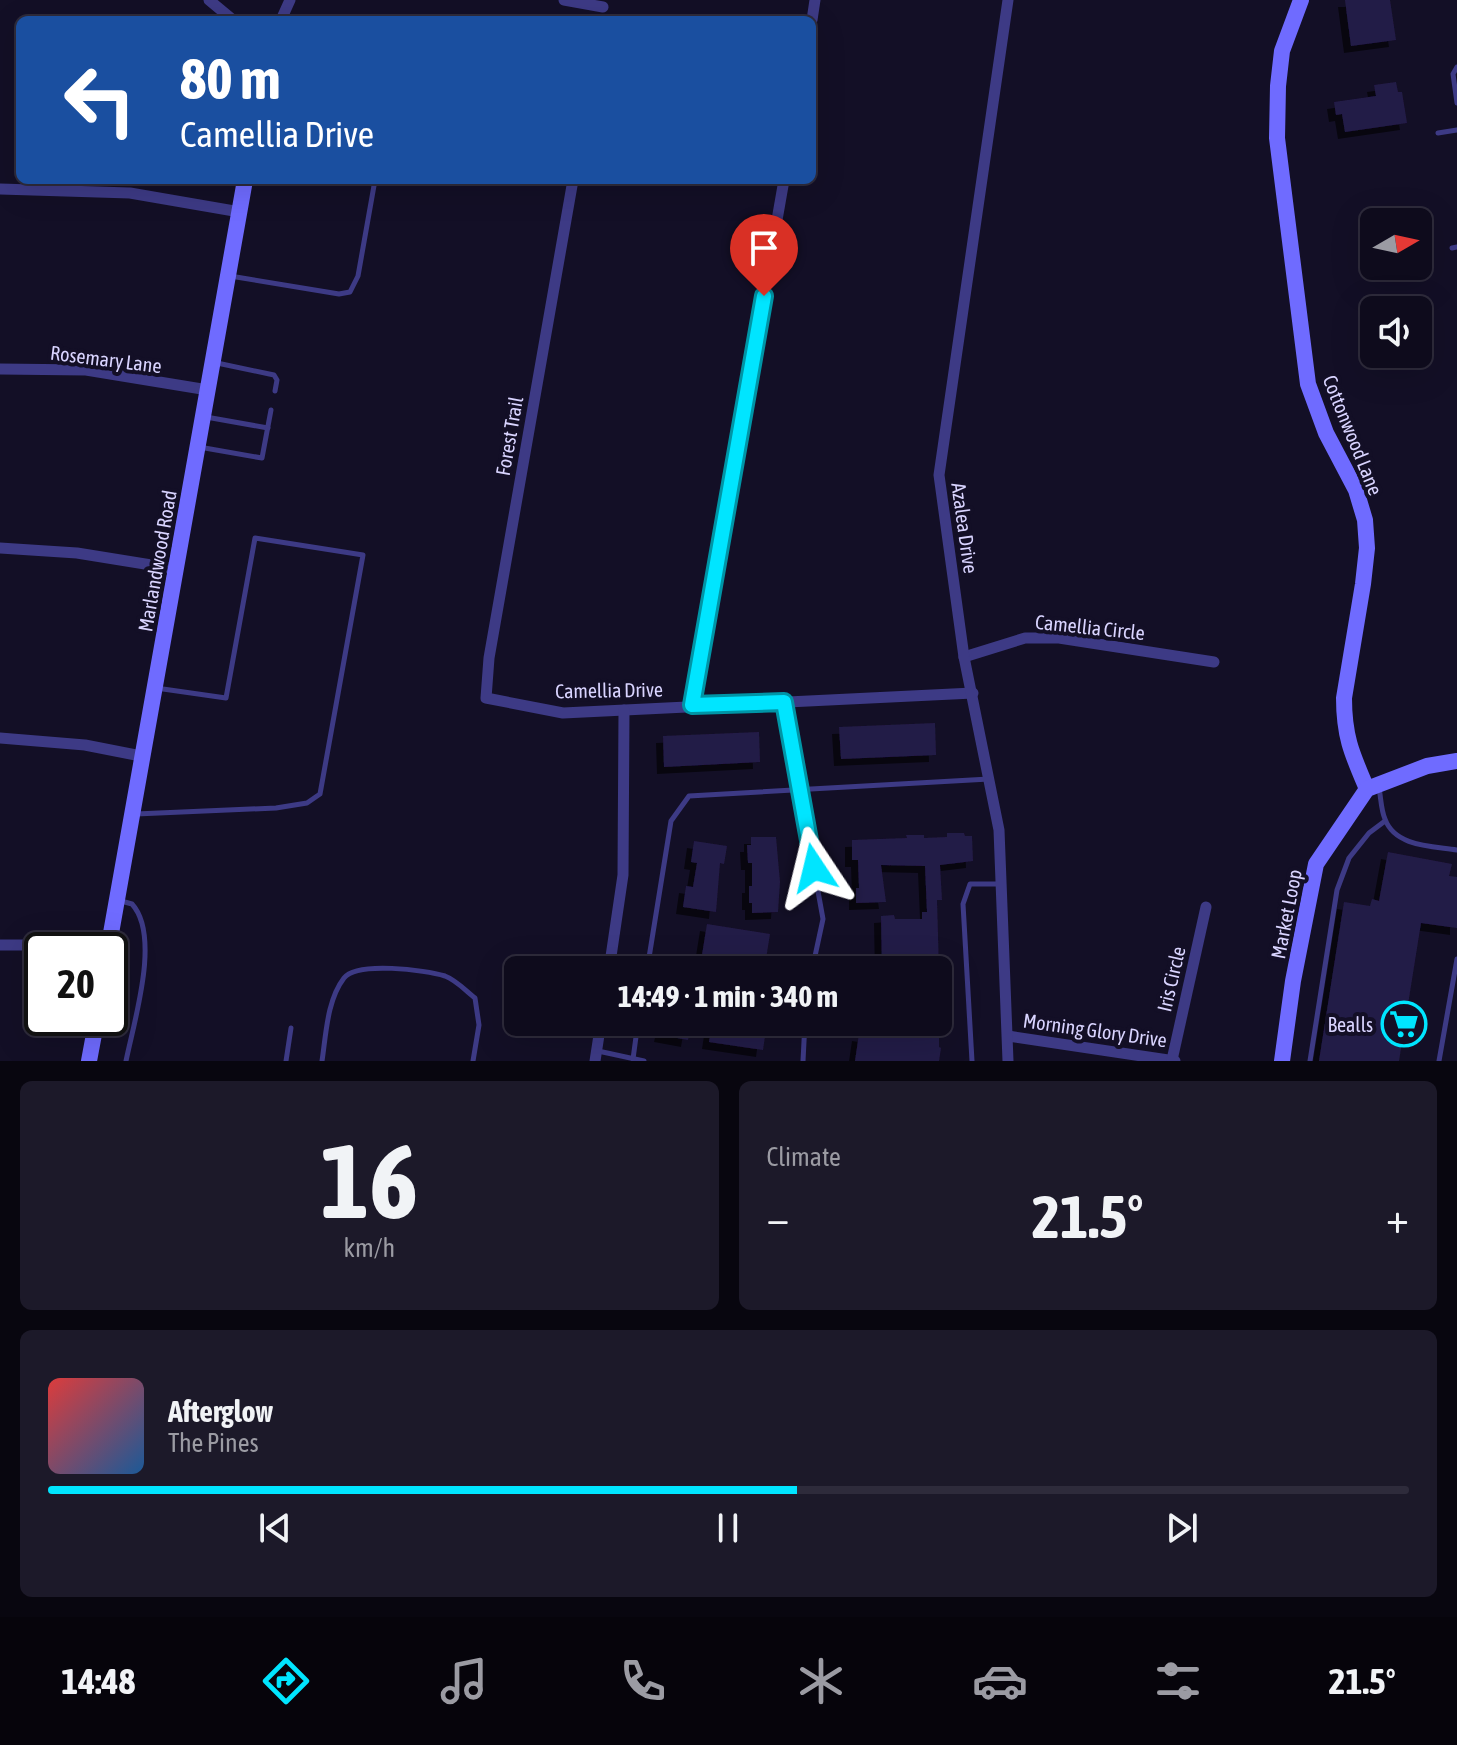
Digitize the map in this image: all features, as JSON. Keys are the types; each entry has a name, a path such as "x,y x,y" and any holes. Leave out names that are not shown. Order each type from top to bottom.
{"street":[{"path":"209,0 228,16"},
{"path":"564,0 603,4"},
{"name":"Azalea Drive","path":"1008,0 939,475 964,657 999,830 1008,1061"},
{"name":"Cottonwood Lane","path":"1301,0 1282,51 1277,138 1308,384 1326,433 1356,490 1365,520 1367,548 1344,698 1344,721 1348,745 1373,787"},
{"name":"Marlandwood Road","path":"111,932 244,184"},
{"name":"Forest Trail","path":"486,698 489,658 572,184"},
{"path":"692,705 783,184"},
{"path":"0,189 130,193 240,212"},
{"name":"Rosemary Lane","path":"0,369 86,370 208,390"},
{"path":"0,548 77,553 176,569"},
{"name":"Camellia Circle","path":"964,657 1025,638 1059,638 1214,662"},
{"name":"Camellia Drive","path":"486,698 563,713 973,693"},
{"path":"611,956 623,875 624,710"},
{"path":"0,738 85,745 141,756"},
{"path":"1373,787 1427,766 1457,761"},
{"name":"Market Loop","path":"1282,1061 1293,981 1316,864 1373,787"},
{"name":"Iris Circle","path":"1174,1060 1206,907"},
{"path":"0,945 24,945"},
{"path":"89,1061 94,1036"},
{"path":"596,1056 599,1036"},
{"name":"Morning Glory Drive","path":"1008,1036 1174,1060"}],"lane":[{"path":"1457,67 1453,74 1457,103"},
{"path":"1438,133 1457,130"},
{"path":"229,276 339,294 350,292 358,276 374,184"},
{"path":"213,363 274,375 277,380 275,391"},
{"path":"198,447 262,458 271,410"},
{"path":"203,417 268,428"},
{"path":"131,814 276,808 307,803 320,794 363,555 255,538 226,698 153,687"},
{"path":"784,702 823,919 815,956"},
{"path":"649,956 671,821 689,796 989,779"},
{"path":"1373,787 1385,821 1403,840 1457,850"},
{"path":"1310,1061 1337,890 1349,858 1369,833 1385,821"},
{"path":"972,1061 963,904 970,884 1001,884"},
{"path":"117,899 137,909 145,932 146,949 126,1061"},
{"path":"1439,1061 1457,959"},
{"path":"322,1061 331,1011 343,979 349,972 374,968 446,977 475,998 479,1025 473,1061"},
{"path":"286,1061 291,1028"},
{"path":"633,1059 636,1036"},
{"path":"803,1061 804,1036"},
{"path":"596,1056 644,1061"}],"building":[{"path":"1345,0 1390,0 1396,40 1351,46"},
{"path":"1396,82 1398,92 1402,92 1407,123 1345,132 1342,114 1336,115 1334,102 1376,96 1374,85"},
{"path":"935,723 936,755 841,759 839,727"},
{"path":"759,732 760,762 664,767 663,736"},
{"path":"947,833 972,836 973,861 940,865 942,900 937,900 939,956 882,956 881,916 922,919 922,912 927,912 925,866 881,865 886,902 856,903 858,860 852,860 852,840 907,838 906,835 947,837"},
{"path":"751,837 776,837 780,882 778,912 752,913 749,886 752,886 752,863 748,863 747,845 751,845"},
{"path":"694,841 727,846 724,864 720,863 716,912 683,907 686,886 693,887 697,863 691,862"},
{"path":"1388,852 1452,864 1449,876 1457,877 1457,928 1421,923 1399,1061 1319,1061 1344,902 1370,906 1372,899 1379,901"},
{"path":"707,924 770,934 766,956 702,955"},
{"path":"666,1036 689,1036 688,1040"},
{"path":"710,1036 765,1036 763,1050 709,1042"},
{"path":"859,1036 939,1036 939,1061 855,1061"}],"place":[{"name":"Bealls","path":"1404,1024"}],"route":[{"path":"764,296 692,705 784,702 814,868"}]}
